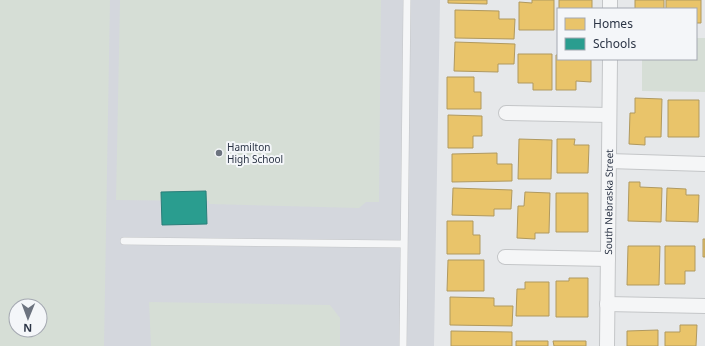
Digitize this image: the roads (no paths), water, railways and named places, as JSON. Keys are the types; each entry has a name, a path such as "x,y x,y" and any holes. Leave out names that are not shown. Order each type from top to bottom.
{"street":[{"name":"South Nebraska Street","path":"607,346 610,60"},
{"path":"506,113 609,115"},
{"path":"609,161 705,164"},
{"path":"505,258 608,259"},
{"path":"607,304 705,306"}],"lane":[{"path":"403,346 407,0"},
{"path":"124,241 404,244"}],"place":[{"name":"Hamilton High School","path":"219,153"}]}
